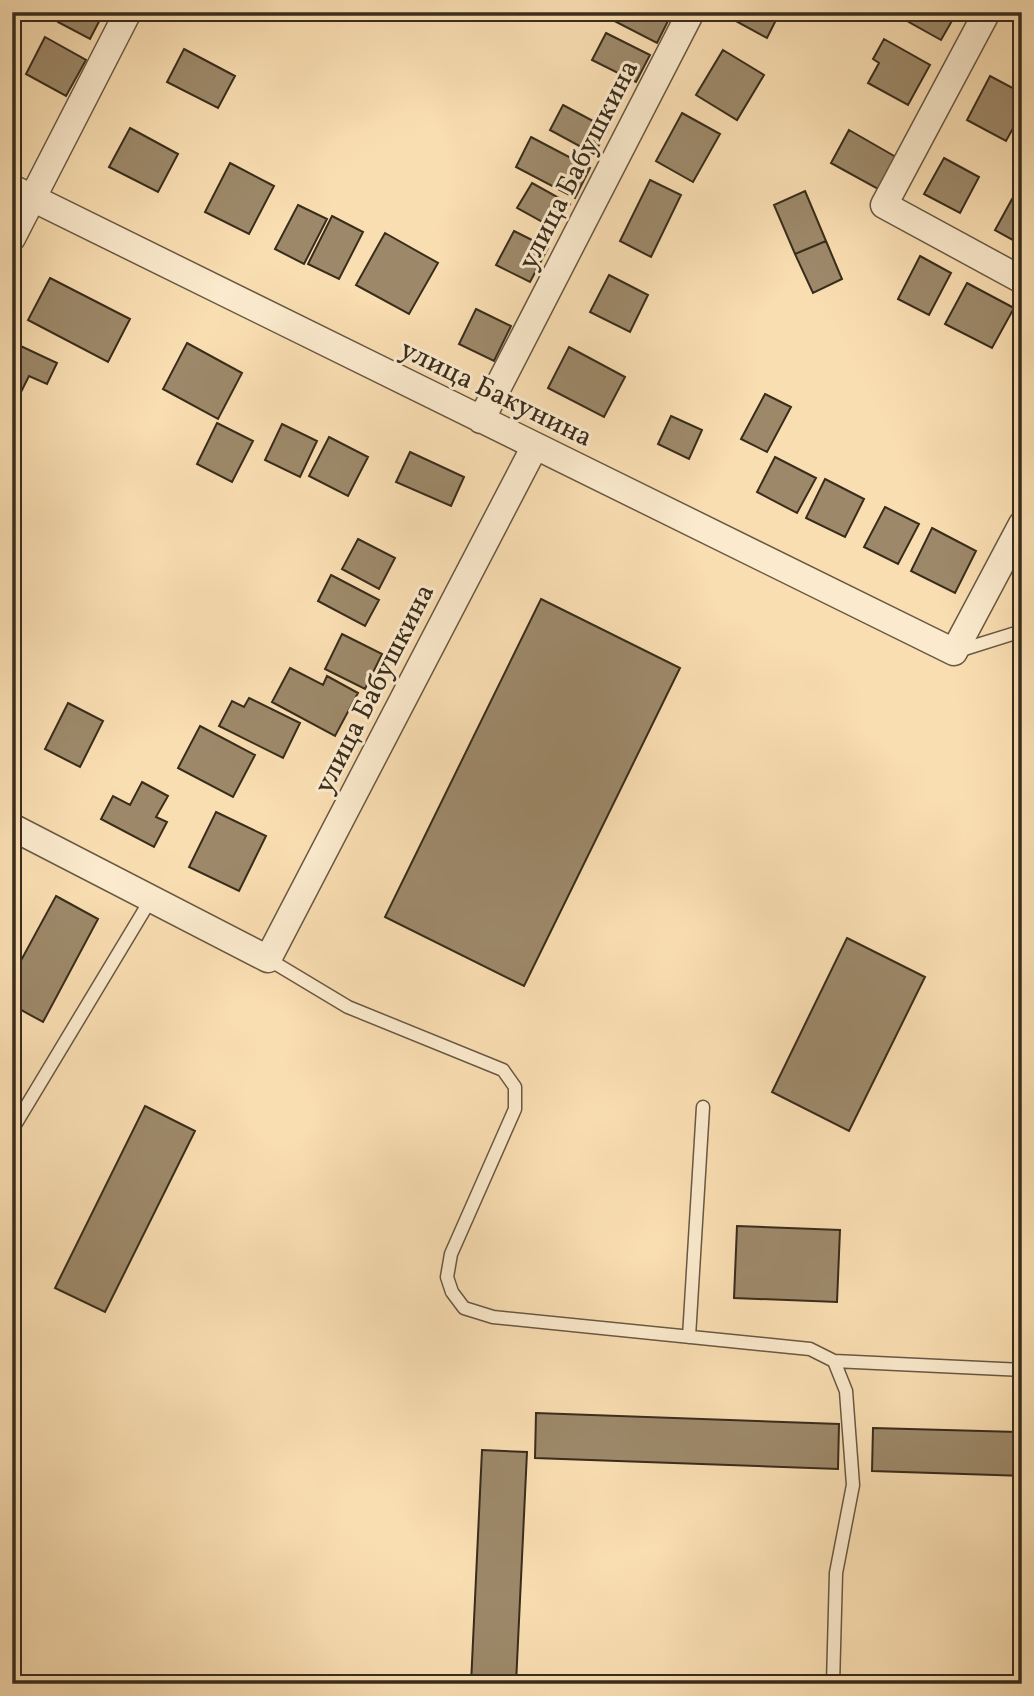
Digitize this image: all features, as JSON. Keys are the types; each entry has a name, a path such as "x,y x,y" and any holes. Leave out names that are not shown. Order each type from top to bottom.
{"street":[{"path":"12,238 22,193 128,12"},
{"name":"улица Бабушкина","path":"481,420 691,12"},
{"path":"988,12 884,205 1022,280"},
{"name":"улица Бакунина","path":"22,193 954,652"},
{"name":"улица Бабушкина","path":"268,959 535,446"},
{"path":"954,652 1022,524"},
{"path":"12,827 268,959"}],"lane":[{"path":"954,652 1022,631"},
{"path":"12,1130 152,899"},
{"path":"268,959 348,1007 503,1070 515,1087 514,1109 451,1254 447,1276 452,1292 464,1308 493,1317 810,1349 834,1361 1022,1370"},
{"path":"689,1337 703,1107"},
{"path":"833,1684 836,1573 853,1485 846,1391 834,1361"}],"building":[{"path":"63,12 104,12 90,39 58,22"},
{"path":"597,12 670,12 672,13 657,43"},
{"path":"738,12 780,12 767,38 734,20"},
{"path":"902,12 957,12 941,40 900,17"},
{"path":"606,33 650,55 636,82 592,60"},
{"path":"45,37 86,60 66,96 26,74"},
{"path":"884,39 930,65 908,105 868,83 879,63 873,59"},
{"path":"184,49 235,76 218,108 167,82"},
{"path":"723,50 764,75 737,120 696,95"},
{"path":"990,76 1022,93 1022,112 1006,141 967,120"},
{"path":"563,105 608,129 594,154 550,130"},
{"path":"682,113 720,134 693,182 656,161"},
{"path":"130,128 178,154 158,192 109,167"},
{"path":"849,130 896,157 878,189 831,163"},
{"path":"531,137 590,168 575,198 516,167"},
{"path":"944,158 979,177 960,213 924,194"},
{"path":"230,163 274,186 249,234 205,212"},
{"path":"650,180 681,195 651,257 620,241"},
{"path":"532,183 570,204 555,229 517,208"},
{"path":"805,191 826,241 795,254 774,205"},
{"path":"1012,199 1022,204 1022,245 995,230"},
{"path":"298,205 327,219 304,264 275,249"},
{"path":"332,216 363,232 339,279 308,264"},
{"path":"514,231 548,248 530,282 496,265"},
{"path":"385,233 438,263 409,314 356,285"},
{"path":"826,241 842,279 813,293 795,254"},
{"path":"920,256 951,273 929,315 898,299"},
{"path":"609,275 648,295 630,332 590,312"},
{"path":"50,278 130,319 108,362 28,320"},
{"path":"967,283 1014,308 992,348 945,324"},
{"path":"476,309 511,326 494,361 459,344"},
{"path":"12,342 57,363 47,384 29,376 19,396 12,393"},
{"path":"187,343 242,373 218,419 163,389"},
{"path":"569,347 625,377 604,417 548,388"},
{"path":"765,394 791,407 767,452 741,439"},
{"path":"12,409 20,413 12,428"},
{"path":"671,416 702,430 689,459 658,444"},
{"path":"217,423 253,441 232,482 197,464"},
{"path":"282,424 317,441 300,477 265,460"},
{"path":"329,437 368,457 348,496 309,476"},
{"path":"410,452 464,477 451,506 396,482"},
{"path":"775,457 816,478 797,513 757,492"},
{"path":"825,479 864,499 845,537 806,518"},
{"path":"885,507 919,524 898,564 864,547"},
{"path":"932,528 976,551 955,593 911,571"},
{"path":"358,539 395,558 379,589 342,569"},
{"path":"331,575 379,600 365,626 318,601"},
{"path":"541,599 680,668 524,986 385,917"},
{"path":"342,634 382,654 365,689 325,669"},
{"path":"290,668 323,685 327,676 358,693 335,736 272,702"},
{"path":"249,698 300,723 283,758 219,726 232,701 244,707"},
{"path":"68,703 103,721 80,767 45,749"},
{"path":"200,726 255,755 233,797 178,768"},
{"path":"142,782 168,796 156,817 167,822 154,847 101,819 113,796 130,805"},
{"path":"216,812 266,836 239,891 189,867"},
{"path":"56,896 98,919 43,1022 12,1005 12,977"},
{"path":"847,938 925,977 849,1131 772,1092"},
{"path":"145,1106 195,1131 105,1312 55,1288"},
{"path":"737,1226 840,1230 837,1302 734,1298"},
{"path":"536,1413 839,1424 838,1469 535,1458"},
{"path":"873,1428 1022,1432 1022,1476 872,1471"},
{"path":"482,1450 527,1452 516,1684 471,1684"}]}
